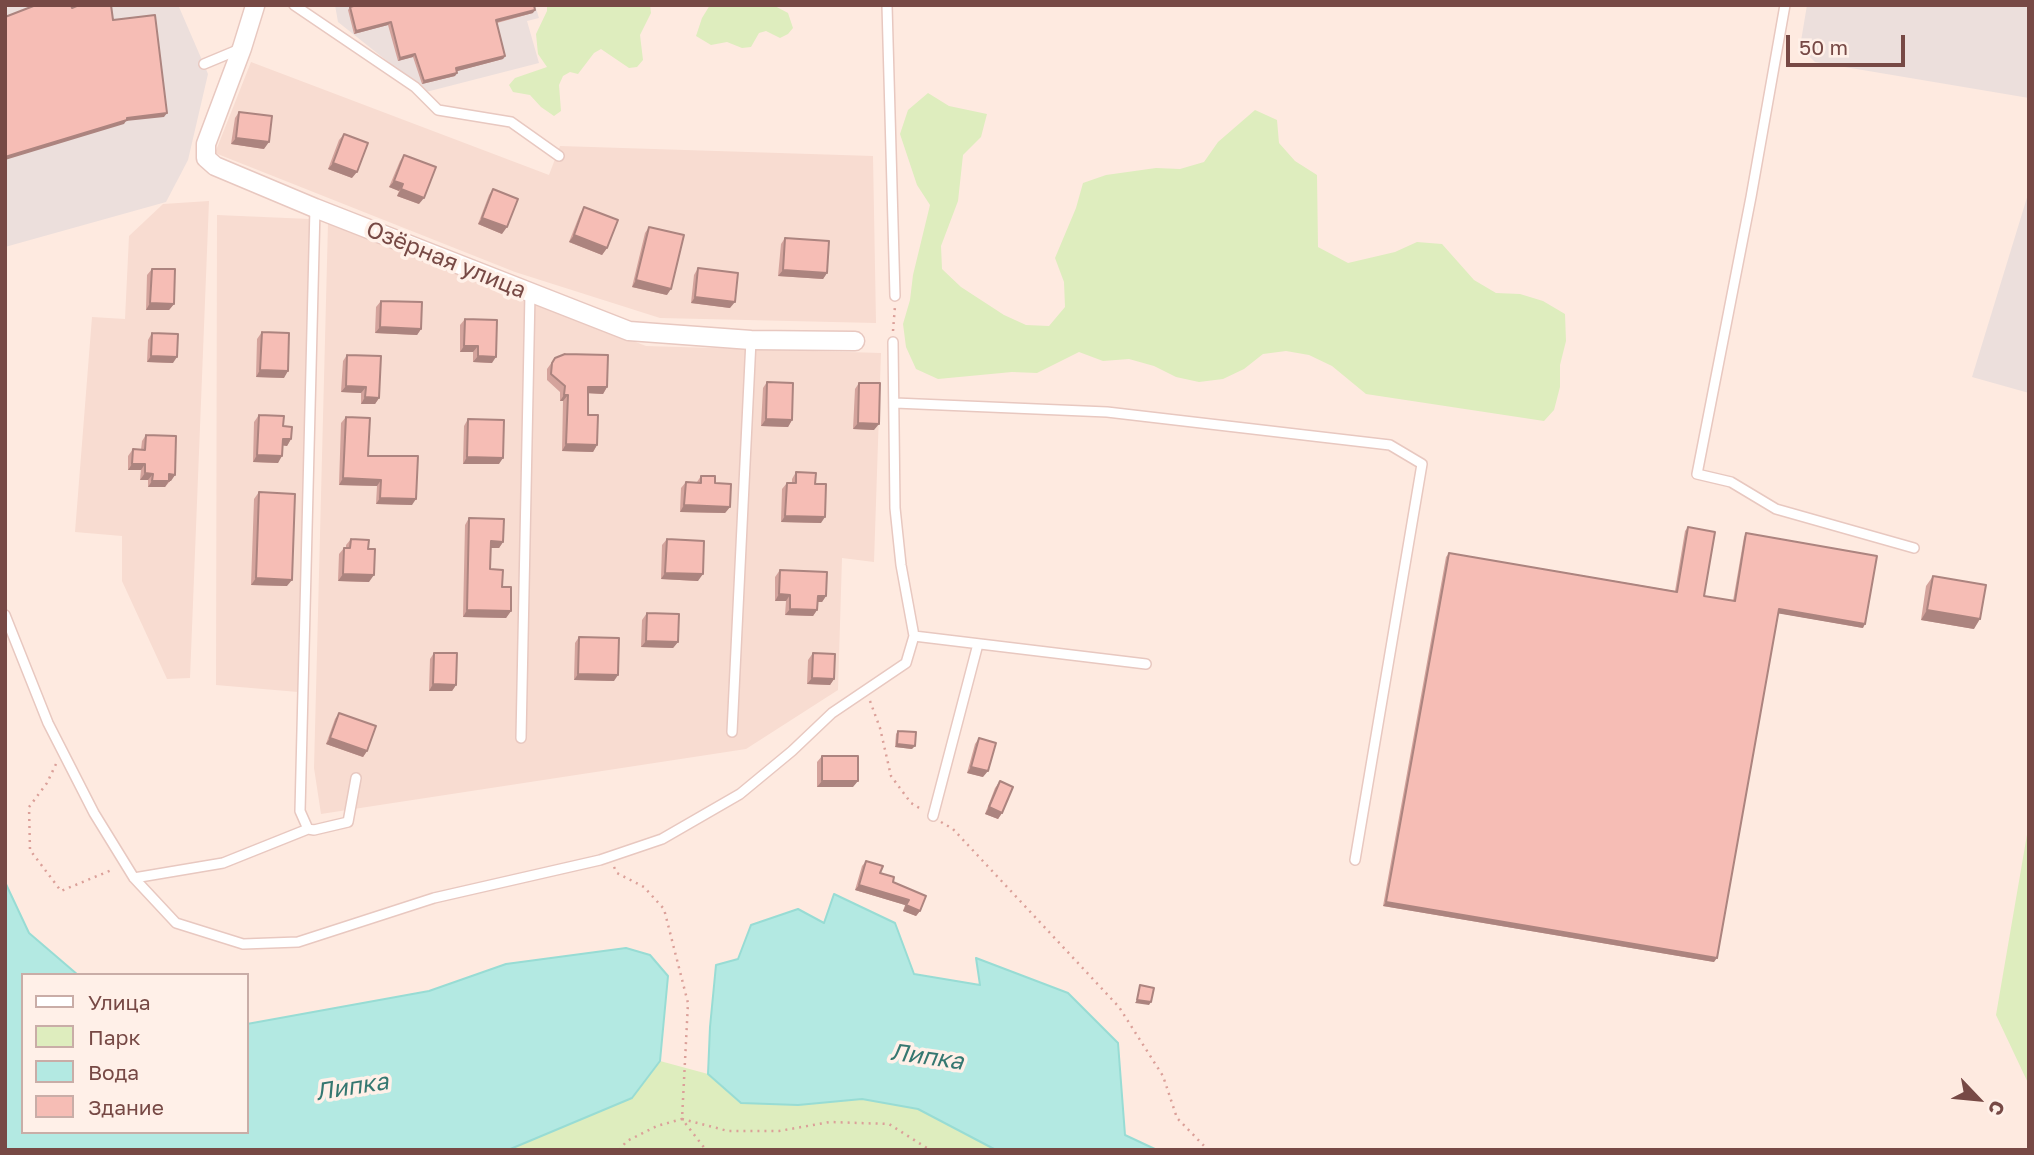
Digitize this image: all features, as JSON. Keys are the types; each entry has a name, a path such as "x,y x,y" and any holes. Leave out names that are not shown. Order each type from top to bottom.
{"street":[{"name":"Озёрная улица","path":"256,6 206,144 206,158 231,174 629,331 751,340 855,341"}],"lane":[{"path":"293,5 415,87 438,110 511,122 559,156"},
{"path":"887,5 895,296"},
{"path":"1785,5 1749,210 1697,474 1731,482 1776,509 1914,548"},
{"path":"204,64 242,48"},
{"path":"308,829 300,811 315,208"},
{"path":"521,738 530,293"},
{"path":"732,732 751,340"},
{"path":"5,615 48,723 94,813 134,878 176,923 243,944 298,942 434,898 609,857 662,839 740,794 832,713 865,688 906,663 914,636 901,565 895,508 893,342"},
{"path":"895,403 1107,412 1390,444 1422,464 1355,860"},
{"path":"914,636 1146,664"},
{"path":"933,816 978,644"},
{"path":"134,878 223,863 308,829 348,822 356,778"}],"path":[{"path":"893,342 895,296"},
{"path":"865,688 880,728 891,776 911,803 953,829 1119,1007 1163,1076 1177,1118 1208,1150"},
{"path":"62,751 47,783 29,807 30,850 61,891 126,864"},
{"path":"609,857 617,873 644,887 664,909 688,1003 682,1119 706,1150"},
{"path":"619,1150 627,1141 657,1126 682,1119 728,1130 779,1131 830,1122 889,1124 929,1150"}],"shaded area":[{"path":"12,5 179,7 208,74 188,160 166,202 5,247 5,9"},
{"path":"335,5 535,5 539,18 527,21 539,63 426,92 338,22"},
{"path":"1807,5 2029,5 2029,98 1815,62 1800,47"},
{"path":"251,62 549,175 560,146 873,156 876,323 660,318 515,272 215,153"},
{"path":"2029,191 2029,393 1972,377"},
{"path":"209,201 190,678 167,679 122,581 122,536 75,532 92,317 125,319 129,236 163,204"},
{"path":"217,215 310,219 298,692 216,685"},
{"path":"328,223 646,346 881,353 874,562 842,558 838,690 746,749 321,814 314,768"}],"green space":[{"path":"547,5 650,5 651,13 640,35 643,60 637,67 629,68 601,49 594,53 578,74 570,72 563,76 559,85 561,111 554,116 530,95 513,92 509,85 515,78 547,67 538,54 536,34 547,11"},
{"path":"710,5 773,5 788,13 793,28 780,38 766,31 759,33 751,47 742,48 727,42 711,45 696,36"},
{"path":"928,93 949,106 987,114 981,137 963,155 958,201 941,246 942,269 961,287 1004,315 1026,325 1049,326 1065,307 1064,282 1055,258 1076,208 1083,183 1106,175 1156,168 1180,169 1204,162 1218,142 1255,110 1277,120 1279,143 1295,161 1317,175 1318,247 1348,263 1395,252 1417,242 1442,244 1474,280 1496,293 1520,294 1543,301 1565,314 1566,341 1554,410 1544,421 1366,394 1332,366 1309,355 1286,351 1263,354 1244,369 1223,379 1199,382 1176,377 1154,366 1129,359 1103,361 1079,352 1037,373 1012,372 938,379 916,369 906,347 903,324 930,205 917,185 900,134 908,110"},
{"path":"2029,823 2029,1085 1996,1015"},
{"path":"660,1061 708,1074 741,1103 798,1105 862,1099 918,1109 996,1150 508,1150 632,1098"}],"water":[{"name":"Липка","path":"5,882 29,933 76,973 21,973 21,1134 248,1134 248,1024 429,991 506,964 626,948 650,955 668,976 660,1061 632,1098 508,1150 5,1150"},
{"name":"Липка","path":"834,894 895,923 914,974 980,985 976,958 1068,993 1118,1043 1125,1135 1157,1150 996,1150 918,1109 862,1099 798,1105 741,1103 708,1074 716,965 738,959 751,925 798,909 824,923"}],"building":[{"path":"36,5 71,5 72,8 79,5 111,5 113,20 155,15 167,113 127,118 5,157 5,17"},
{"path":"534,5 535,10 496,20 505,56 456,68 457,73 424,81 415,54 400,58 391,22 356,31 350,7"},
{"path":"239,112 272,116 269,142 236,138"},
{"path":"344,134 368,143 357,172 333,163"},
{"path":"404,155 436,167 424,198 401,189 403,184 394,181"},
{"path":"493,189 518,199 507,227 482,218"},
{"path":"584,207 618,220 607,248 574,235"},
{"path":"649,227 684,235 671,289 636,280"},
{"path":"785,238 829,241 827,273 783,270"},
{"path":"698,268 738,273 735,302 695,297"},
{"path":"152,269 175,269 174,304 150,303"},
{"path":"381,301 422,302 421,329 380,327"},
{"path":"465,319 497,320 496,357 478,356 478,346 464,346"},
{"path":"262,332 289,333 288,371 260,370"},
{"path":"152,333 178,334 177,357 151,356"},
{"path":"565,354 608,355 607,387 588,387 588,415 598,415 597,445 566,444 568,395 564,395 565,386 551,374 555,358"},
{"path":"347,355 381,356 379,398 365,397 366,387 346,386"},
{"path":"767,382 793,383 792,420 766,419"},
{"path":"859,383 880,383 879,424 858,423"},
{"path":"259,415 284,416 283,426 292,427 291,439 283,439 282,456 257,455"},
{"path":"346,417 370,418 368,456 418,456 416,499 380,498 381,480 343,478"},
{"path":"468,419 504,420 503,458 467,457"},
{"path":"146,435 176,436 175,475 169,474 169,481 152,481 153,474 145,473 145,464 132,464 133,449 145,450"},
{"path":"796,472 816,473 815,484 826,484 825,517 785,516 787,483 796,483"},
{"path":"701,476 715,476 715,483 731,484 730,507 684,505 686,482 701,483"},
{"path":"259,492 295,494 292,580 256,578"},
{"path":"469,518 504,519 503,542 491,541 490,569 503,570 502,587 511,587 511,611 467,610"},
{"path":"1688,527 1715,532 1704,596 1735,601 1746,533 1877,556 1865,624 1779,609 1717,958 1386,902 1449,553 1677,592"},
{"path":"351,539 369,540 368,549 375,549 374,575 343,574 344,548 350,548"},
{"path":"667,539 704,541 703,574 665,573"},
{"path":"780,570 827,572 826,596 818,596 817,610 790,609 790,595 779,594"},
{"path":"1933,576 1986,585 1980,619 1927,610"},
{"path":"647,613 679,614 678,642 646,641"},
{"path":"579,637 619,638 618,675 578,674"},
{"path":"434,653 457,653 456,685 433,684"},
{"path":"813,653 835,654 834,679 812,678"},
{"path":"339,713 376,726 367,751 330,738"},
{"path":"898,731 916,732 915,746 897,744"},
{"path":"979,738 996,743 988,771 971,767"},
{"path":"822,756 858,756 858,781 822,781"},
{"path":"1000,781 1013,787 1002,813 989,807"},
{"path":"866,861 883,866 880,873 894,877 893,882 926,896 920,911 906,905 909,900 859,885"},
{"path":"1140,985 1154,988 1151,1002 1137,1000"}]}
